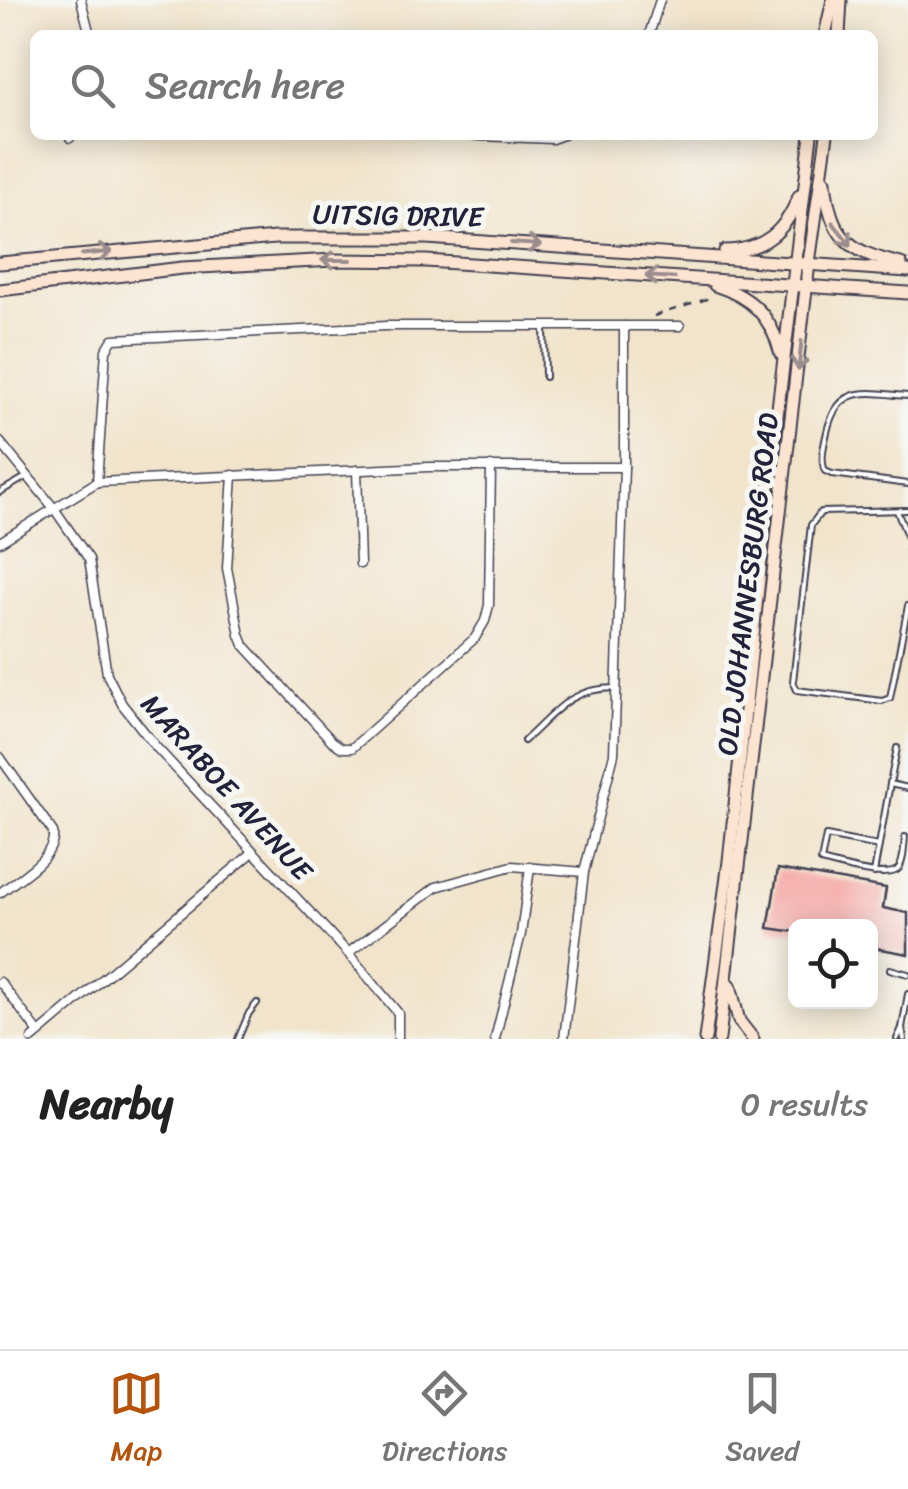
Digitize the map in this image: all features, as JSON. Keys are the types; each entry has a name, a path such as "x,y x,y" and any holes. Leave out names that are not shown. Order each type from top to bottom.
{"main road":[{"path":"826,30 833,0"},
{"path":"839,30 841,0"},
{"name":"OLD JOHANNESBURG ROAD","path":"705,1039 810,140"},
{"name":"OLD JOHANNESBURG ROAD","path":"719,1039 826,140"},
{"path":"823,162 827,208 837,231 864,255 908,268"},
{"path":"665,254 739,251 768,242 792,214 808,165"},
{"name":"UITSIG DRIVE","path":"0,263 275,238 427,238 908,268"},
{"name":"UITSIG DRIVE","path":"0,290 182,268 335,260 426,261 908,294"},
{"path":"695,279 751,300 774,332 783,363"},
{"path":"727,961 732,1002 739,1021 753,1039"}],"street":[{"path":"81,0 89,30"},
{"path":"651,30 660,0"},
{"path":"97,482 106,350 118,338 387,326 680,326"},
{"path":"564,1039 584,872 612,772 624,467 624,326"},
{"name":"MARABOE AVENUE","path":"0,442 89,559 108,674 122,704 156,748 348,953 398,1014 398,1039"},
{"path":"0,542 97,482 491,466 624,467"},
{"path":"233,475 227,568 242,641 332,741 342,748 352,748 474,638 485,621 489,605 491,466"},
{"path":"357,470 360,564"},
{"path":"0,757 54,832 55,840 51,851 0,893"},
{"path":"0,982 36,1036 252,853"},
{"path":"348,953 436,888 504,867 584,872"},
{"path":"495,1039 521,934 530,867"}],"lane":[{"path":"544,326 545,377"},
{"path":"908,396 857,393 840,400 832,414 822,463 832,474 908,484"},
{"path":"0,492 28,476"},
{"path":"908,510 820,512 811,525 793,680 797,690 882,701 890,698 908,606"},
{"path":"897,511 908,548"},
{"path":"524,741 576,694 616,688"},
{"path":"874,873 897,748"},
{"path":"890,784 908,788"},
{"path":"879,846 826,836 821,862 874,873 896,871 905,837"},
{"path":"890,969 908,974"},
{"path":"897,1039 908,994"},
{"path":"238,1039 248,1013 258,1003"},
{"path":"902,1028 904,1039"}],"path":[{"path":"624,326 732,291"}],"building":[{"path":"778,869 886,888 883,908 908,913 908,954 878,948 878,919 788,919 788,931 768,928"}]}
